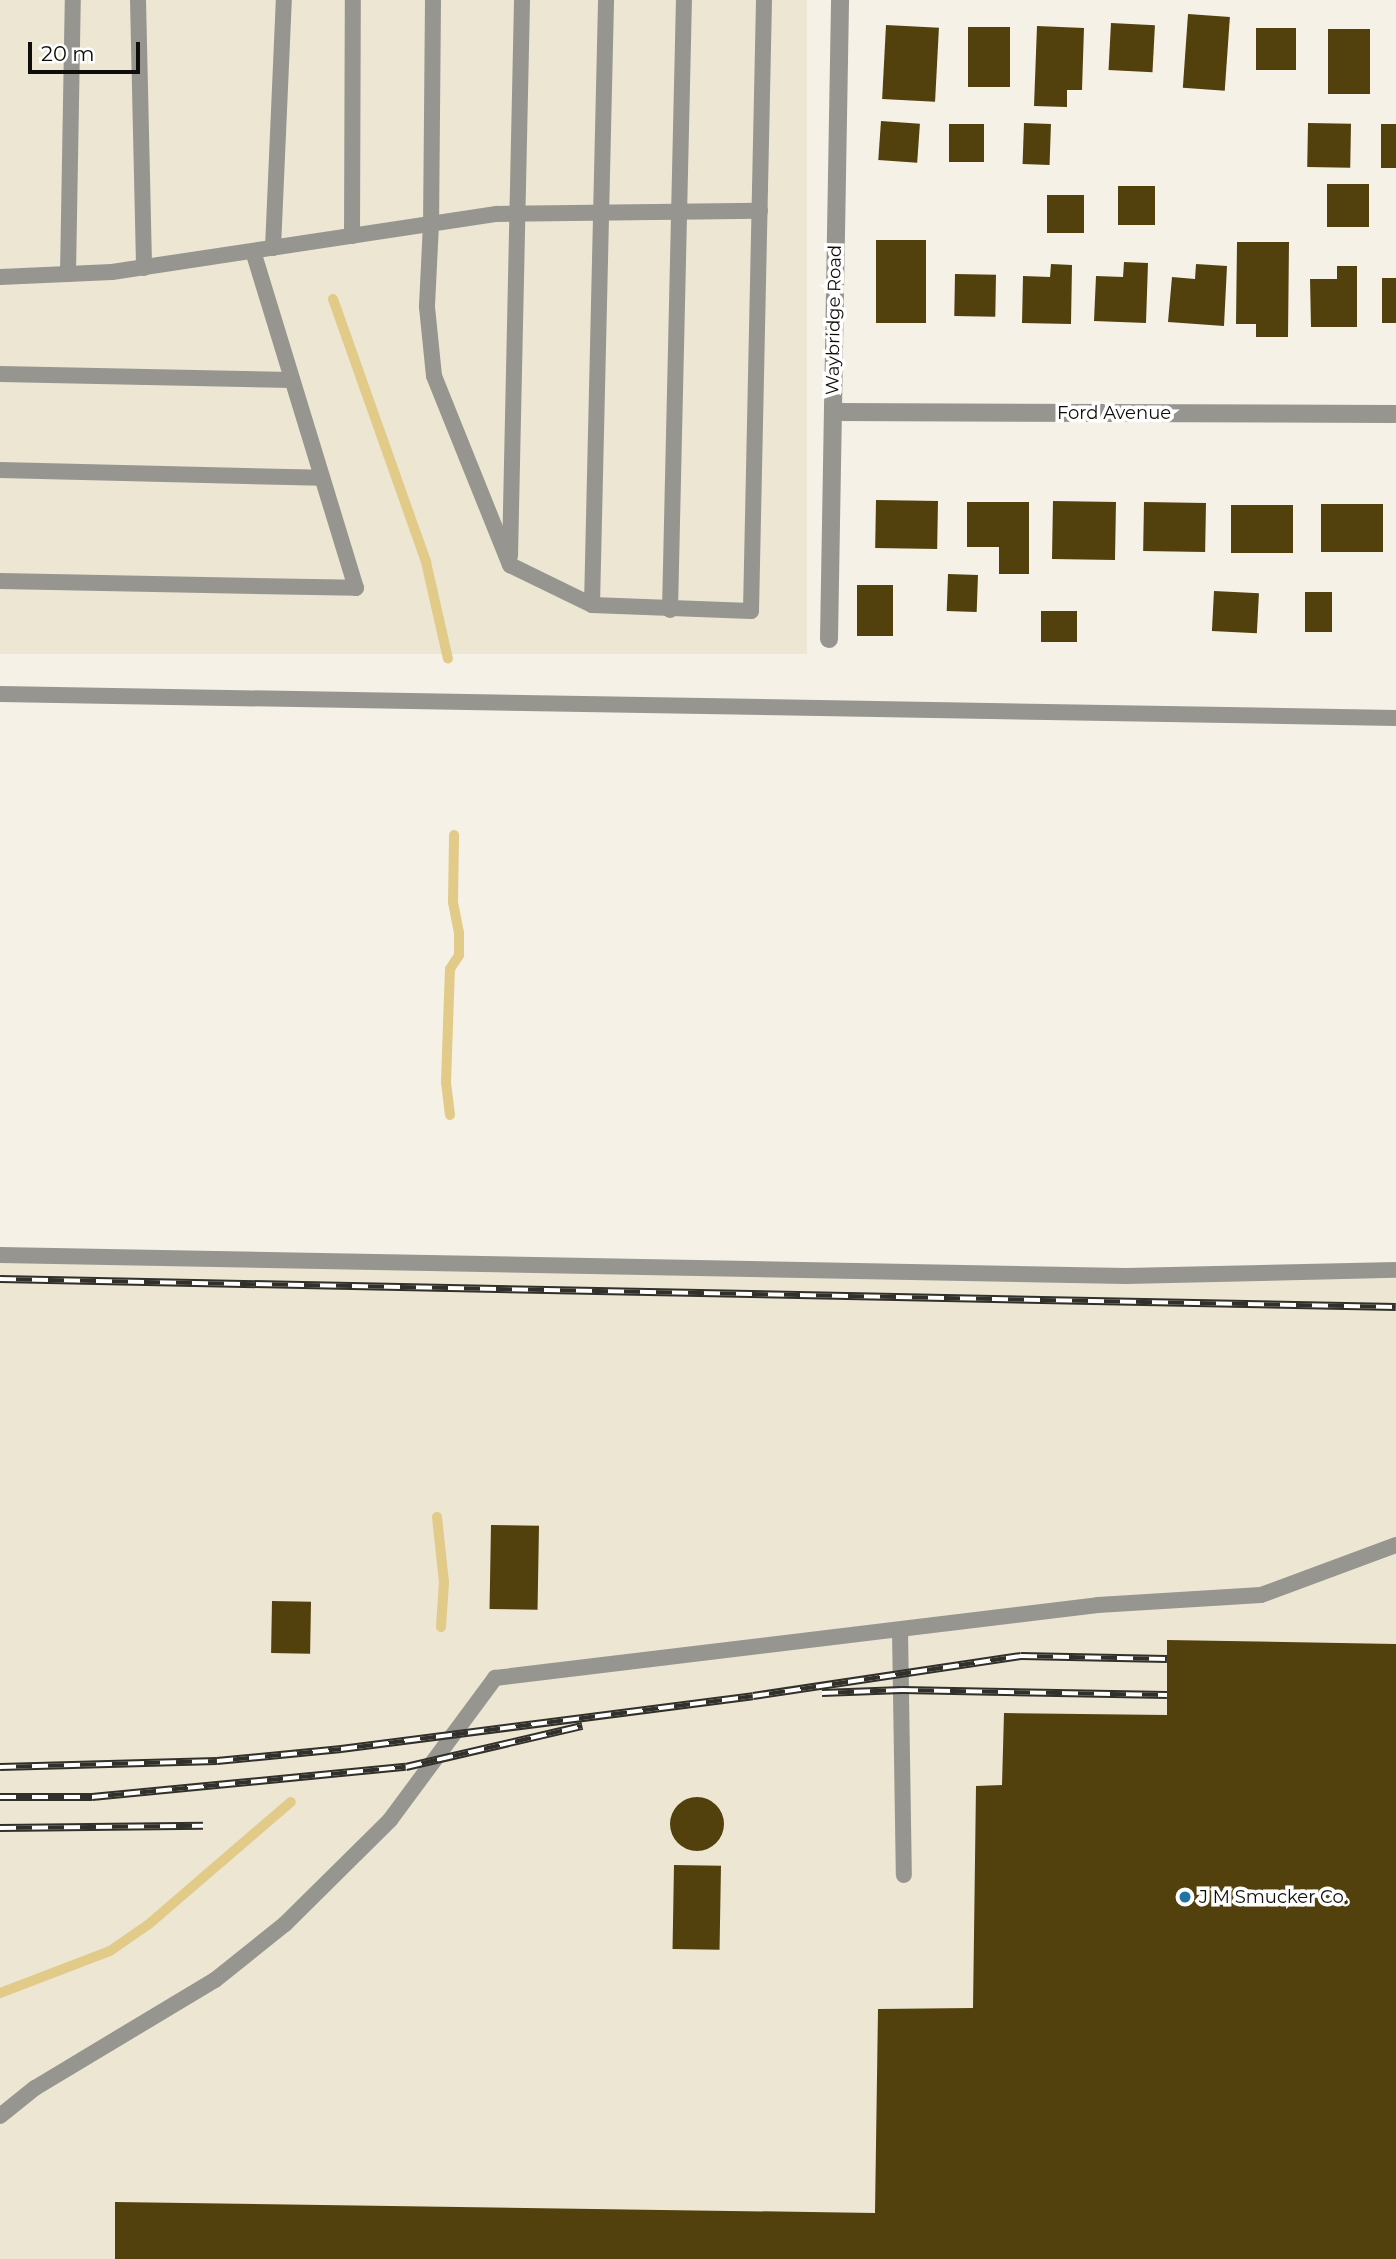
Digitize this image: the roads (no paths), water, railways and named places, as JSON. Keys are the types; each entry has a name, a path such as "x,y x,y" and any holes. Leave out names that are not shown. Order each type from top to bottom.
{"street":[{"name":"Waybridge Road","path":"829,639 840,0"},
{"name":"Ford Avenue","path":"833,412 1396,414"}],"lane":[{"path":"68,274 73,0"},
{"path":"138,0 144,268"},
{"path":"273,248 284,0"},
{"path":"352,236 353,0"},
{"path":"433,0 431,224 426,307 434,376 510,565 592,605 751,611 764,0"},
{"path":"510,565 522,0"},
{"path":"592,605 606,0"},
{"path":"670,610 684,0"},
{"path":"0,277 144,268 431,224 518,214 760,211"},
{"path":"0,580 356,588 253,251"},
{"path":"0,374 292,380"},
{"path":"0,470 322,478"},
{"path":"0,694 1396,718"},
{"path":"0,1255 1126,1276 1396,1270"},
{"path":"0,2116 35,2088 215,1980 285,1924 390,1820 495,1678 1098,1605 1261,1595 1396,1545"},
{"path":"900,1630 904,1875"}],"waterway":[{"path":"333,299 426,562 448,659"},
{"path":"450,1115 446,1082 450,969 459,955 459,933 453,902 454,835"},
{"path":"437,1517 444,1582 441,1627"},
{"path":"0,1993 110,1951 149,1924 291,1802"}],"railway":[{"path":"0,1279 1396,1307"},
{"path":"0,1767 217,1761 341,1749 753,1696 1021,1656 1167,1659"},
{"path":"822,1693 902,1690 1167,1695"},
{"path":"0,1797 92,1797 406,1767 582,1726"},
{"path":"0,1828 203,1826"}],"place":[{"name":"J M Smucker Co.","path":"1185,1897"}]}
